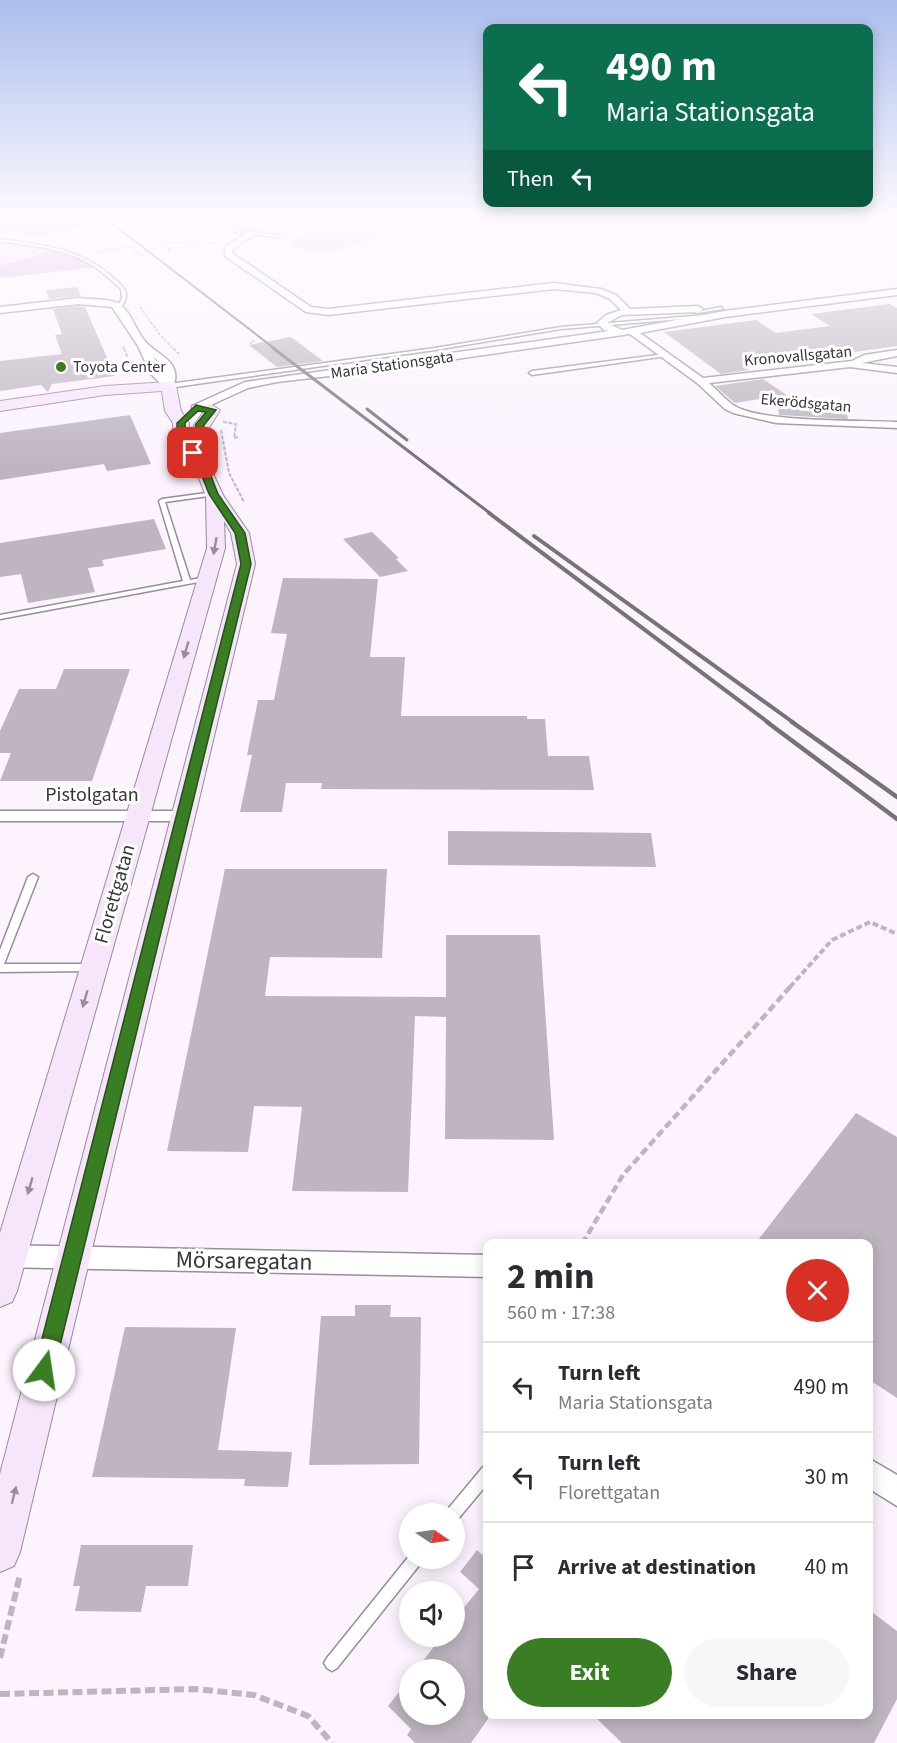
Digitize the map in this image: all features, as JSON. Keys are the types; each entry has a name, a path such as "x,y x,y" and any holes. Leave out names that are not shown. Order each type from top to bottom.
{"street":[{"path":"294,299 309,310 318,312 433,299"},
{"path":"615,299 628,312"},
{"name":"Maria Stationsgata","path":"181,423 196,408 245,385 618,331 633,331 650,323 801,299"},
{"name":"Maria Stationsgata","path":"486,351 585,333 603,324 610,316 628,312 723,311 866,299"},
{"path":"0,310 79,301 104,303 119,308 143,346 156,374 179,402 217,416"},
{"name":"Maria Stationsgata","path":"640,313 650,323"},
{"name":"Maria Stationsgata","path":"603,324 618,331"},
{"name":"Ekerödsgatan","path":"633,331 701,381 729,407 762,417 897,425"},
{"path":"850,364 868,357 897,353"},
{"name":"Kronovallsgatan","path":"701,381 850,364 897,370"},
{"name":"Maria Stationsgata","path":"200,424 217,416 252,390 297,378"},
{"path":"0,406 83,396 171,392"},
{"name":"Florettgatan","path":"0,1552 246,564 240,533 214,495 204,471 181,436 181,423 173,411 171,392"},
{"name":"Florettgatan","path":"200,424 198,439 203,453 204,471"},
{"name":"Florettgatan","path":"0,1291 5,1256 94,968 138,816 197,581 217,541 214,495"},
{"name":"Pistolgatan","path":"0,816 183,816"},
{"name":"Mörsaregatan","path":"5,1256 483,1266"},
{"path":"873,1475 897,1492"}],"lane":[{"path":"119,308 123,299"},
{"path":"171,392 603,324 650,323 664,318 723,311"},
{"path":"532,373 665,355"},
{"path":"0,617 197,581 162,501 214,495"},
{"path":"33,877 0,965 94,968"},
{"path":"462,1503 483,1478"},
{"path":"332,1663 407,1569"}],"path":[{"path":"127,299 140,306 160,334 173,345"},
{"path":"283,339 286,338 309,356"},
{"path":"255,341 249,342 273,361"},
{"path":"123,345 134,376"},
{"path":"296,348 300,352"},
{"path":"271,353 276,358"},
{"path":"217,416 236,424 234,438 238,437"},
{"path":"585,1239 623,1175 832,940 870,922 897,934"},
{"path":"0,1694 195,1689 254,1695 279,1702 308,1716 332,1743"}],"building":[{"path":"889,304 897,308 897,346 742,365 749,370 721,374 664,332 756,320 776,333 830,326 811,314"},
{"path":"85,307 115,376 52,384 48,392 41,385 0,391 0,361 62,354 55,335 62,334 53,309"},
{"path":"291,337 323,361 277,367 249,345"},
{"path":"763,379 794,400 844,402 848,419 779,415 777,396 735,403 715,386"},
{"path":"130,415 151,464 107,471 104,464 0,480 0,433"},
{"path":"154,519 166,549 102,560 104,566 88,568 95,592 28,603 21,574 0,577 0,543"},
{"path":"372,532 399,558 396,559 408,571 380,577 343,539"},
{"path":"283,578 378,579 370,657 405,657 401,716 527,716 527,719 545,719 548,756 589,756 594,790 321,789 322,783 286,783 282,812 240,812 252,755 247,755 258,700 274,700 287,634 271,633"},
{"path":"64,669 130,669 92,781 0,781 11,753 0,753 0,731 19,689 56,689"},
{"path":"448,831 651,833 656,867 448,865"},
{"path":"225,869 387,869 382,958 270,957 265,996 446,997 446,935 540,935 554,1140 445,1139 446,1017 415,1016 408,1192 292,1191 302,1107 254,1106 248,1152 167,1151"},
{"path":"856,1113 897,1137 897,1398 873,1382 873,1239 759,1239"},
{"path":"355,1305 391,1305 390,1317 421,1317 419,1464 309,1465 321,1316 355,1316"},
{"path":"125,1327 236,1328 218,1450 292,1452 288,1487 244,1486 245,1479 92,1477"},
{"path":"81,1545 193,1545 188,1586 146,1586 141,1612 75,1611 80,1586 73,1586"},
{"path":"477,1550 483,1555 483,1719 488,1719 471,1743 415,1743 407,1735 411,1729 407,1725 465,1725 465,1659 424,1659 434,1647 465,1647 465,1606 479,1589 460,1572 465,1569 465,1566"},
{"path":"873,1613 897,1631 897,1699 874,1743 622,1743 597,1719 873,1719"},
{"path":"399,1692 399,1717 388,1706"}],"railway":[{"path":"211,299 275,349"},
{"path":"273,348 491,514"},
{"path":"367,409 407,440"},
{"path":"489,513 769,723"},
{"path":"534,536 794,723"},
{"path":"767,722 897,819"},
{"path":"792,722 897,797"}],"place":[{"name":"Toyota Center","path":"61,367"}],"route":[{"path":"44,1370 246,564 240,533 214,494 204,471 203,453 198,439 200,424 212,410 196,408 181,423 181,436 193,453"}]}
